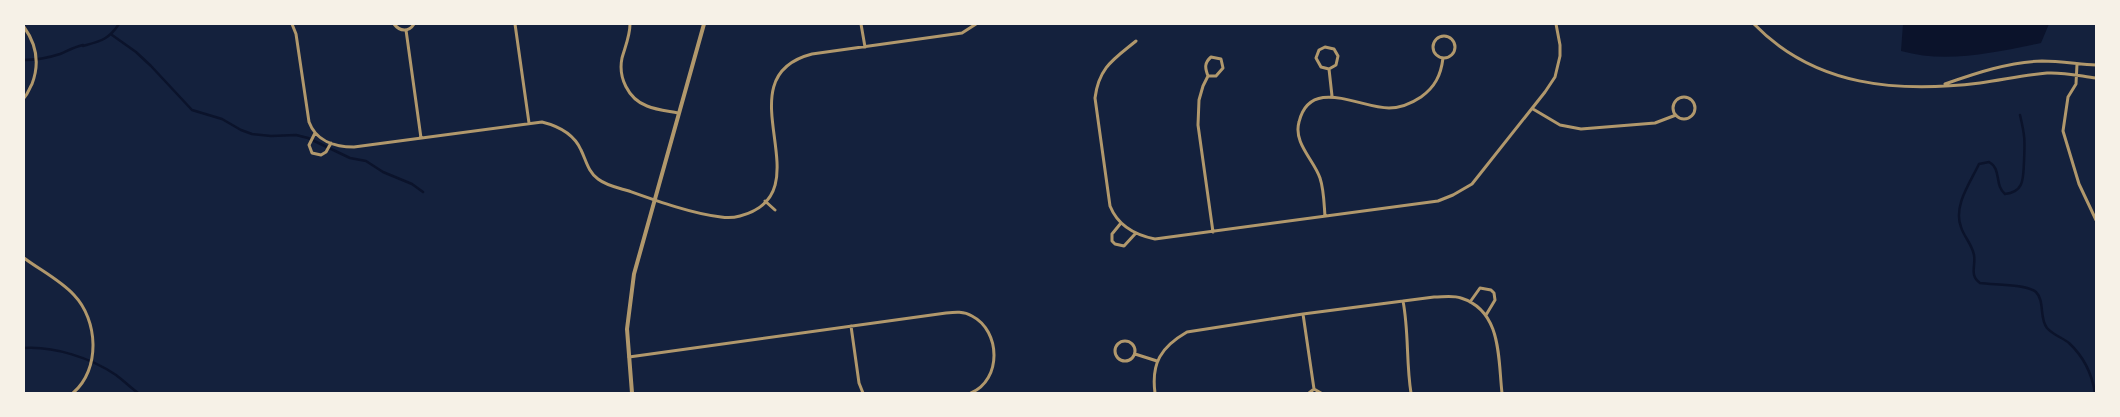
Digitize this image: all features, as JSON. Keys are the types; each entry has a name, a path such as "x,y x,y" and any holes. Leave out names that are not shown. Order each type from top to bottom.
{"street":[{"path":"292,24 296,34 308,114 315,133 331,143 344,147 354,147 529,122 542,122 553,125 570,135 580,148 592,174 597,179 654,200 713,216 729,218 751,212 765,201 775,184 778,170 770,100 776,80 789,65 806,56 962,33 976,24"},
{"path":"394,24 400,30 406,30 414,24"},
{"path":"515,24 529,122"},
{"path":"630,24 622,62 623,79 627,88 634,98 644,105 678,113"},
{"path":"632,393 627,329 634,274 704,24"},
{"path":"861,24 864,47"},
{"path":"1136,41 1102,71 1095,98 1110,206 1120,223 1135,234 1155,239 1438,201 1453,196 1472,184 1533,109 1554,77 1560,45 1556,24"},
{"path":"1754,24 1789,52 1832,74 1864,83 1888,86 1940,86 1978,83 2048,73 2096,78"},
{"path":"24,27 34,45 37,64 36,75 24,98"},
{"path":"406,30 421,138"},
{"path":"1444,37 1453,42 1454,49 1451,55 1443,58 1435,54 1433,48 1435,41 1444,37"},
{"path":"1326,47 1334,49 1338,56 1337,63 1329,69 1321,67 1316,58 1319,50 1326,47"},
{"path":"1211,57 1218,57 1223,64 1221,72 1216,76 1208,76 1205,70 1206,62 1211,57"},
{"path":"1325,216 1321,180 1314,163 1300,141 1298,123 1303,112 1310,104 1332,96 1390,108 1412,103 1436,82 1443,58"},
{"path":"1940,86 1973,74 2016,64 2041,61 2096,66"},
{"path":"2077,64 2076,84 2068,97 2064,130 2080,184 2096,220"},
{"path":"1329,69 1332,96"},
{"path":"1208,76 1203,86 1197,113 1213,232"},
{"path":"1685,98 1692,101 1694,112 1689,117 1682,119 1676,115 1673,108 1678,99 1685,98"},
{"path":"1533,109 1560,125 1581,129 1655,122 1676,115"},
{"path":"315,133 309,145 310,151 315,155 324,154 331,143"},
{"path":"765,201 775,210"},
{"path":"1120,223 1112,234 1112,241 1115,244 1124,246 1135,234"},
{"path":"24,258 74,295 90,322 93,354 89,368 75,393"},
{"path":"1470,302 1480,288 1491,290 1494,293 1495,300 1486,315"},
{"path":"1155,393 1154,384 1157,360 1170,343 1187,332 1303,314 1434,297 1456,297 1470,302 1491,321 1495,332 1502,393"},
{"path":"1403,301 1407,323 1407,368 1411,393"},
{"path":"629,358 946,312 961,312 973,316 983,324 990,335 994,360 992,371 987,381 972,393"},
{"path":"1303,314 1314,389 1320,393"},
{"path":"850,326 859,383 863,393"},
{"path":"1123,340 1130,341 1135,346 1135,354 1131,359 1123,361 1117,357 1115,348 1123,340"},
{"path":"1135,354 1157,360"},
{"path":"1309,393 1314,389"}],"water":[{"path":"1903,24 2049,24 2041,43 1989,53 1953,57 1918,55 1901,51"}],"waterway":[{"path":"24,60 51,57 99,41 108,37 119,24"},
{"path":"112,35 136,52 151,66 192,110 222,119 252,134 271,136 296,135 308,138 350,158 366,161 383,172 412,184 423,192"},
{"path":"2020,115 2024,133 2023,178 2020,187 2012,193 2005,194 2000,186 1993,165 1989,162 1979,164 1961,203 1959,211 1961,227 1973,251 1974,274 1977,280 1980,283 2018,286 2036,292 2039,296 2043,319 2047,328 2069,343 2079,354 2092,379 2095,393"},
{"path":"24,348 48,349 84,358 116,375 138,393"}]}
